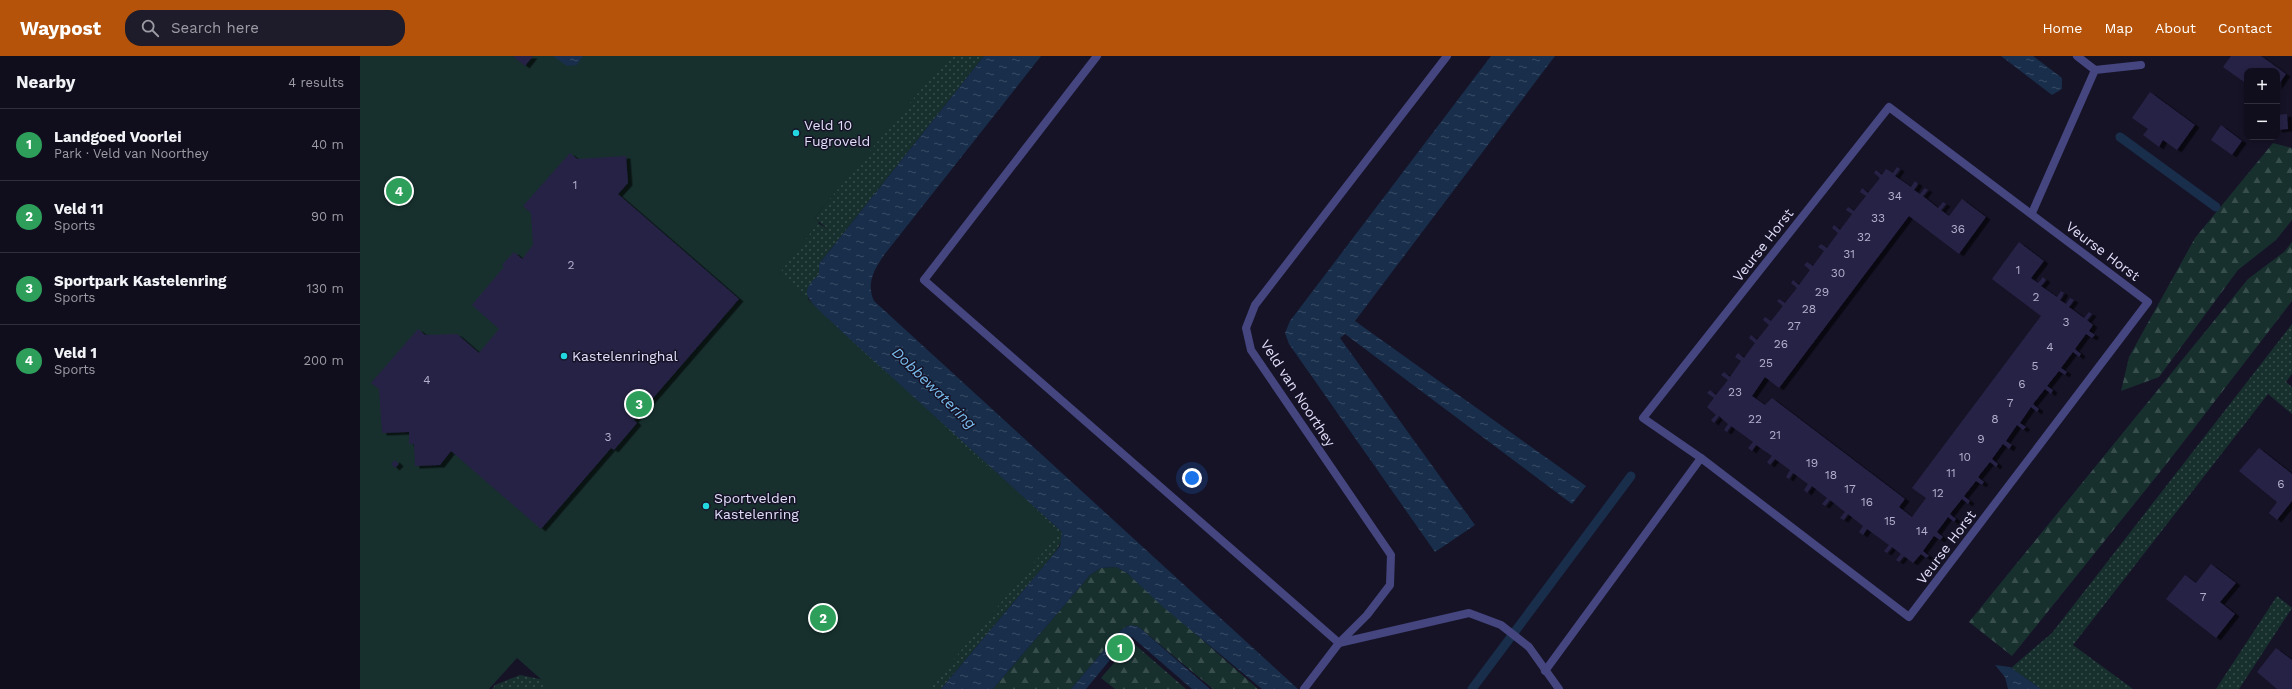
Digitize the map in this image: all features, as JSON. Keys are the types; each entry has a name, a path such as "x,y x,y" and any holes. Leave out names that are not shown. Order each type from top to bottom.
{"street":[{"path":"1097,56 924,280 1339,643 1469,613 1501,625 1528,647 1559,689"},
{"name":"Veld van Noorthey","path":"1304,689 1339,643 1367,615 1390,585 1391,555 1251,350 1246,328 1255,305 1446,56"},
{"path":"2077,56 2095,70 2141,65"},
{"path":"2032,213 2095,70"},
{"name":"Veurse Horst","path":"1889,107 2032,213 2148,302 1910,617 1701,458 1643,418 1889,107"},
{"path":"1545,671 1701,458"}],"green space":[{"path":"360,56 949,56 814,218 819,222 779,274 1059,533 929,689 552,689 517,658 489,689 360,689"},
{"path":"945,56 984,56 819,264 819,274 809,286 808,299 1062,532 1062,536 1060,544 1053,555 941,689 910,689 774,275 813,220 828,229 814,218"},
{"path":"2273,143 2292,148 2292,220 2276,240 2238,270 2159,377 2121,391 2129,357 2195,238"},
{"path":"2292,242 2292,301 2168,462 2012,656 1969,622 2248,279 2284,252"},
{"path":"2292,324 2292,374 2286,382 2292,387 2292,414 2268,394 2073,645 2133,689 2041,689 2011,668 2052,633"},
{"path":"1116,567 1127,573 1258,689 1213,689 1139,627 1130,625 1121,630 1071,689 993,689 1090,575 1101,568"},
{"path":"2277,596 2292,608 2239,689 2216,689"},
{"path":"1132,642 1186,689 1115,689 1101,678"},
{"path":"520,675 550,681 562,689 492,689 495,685"}],"water":[{"path":"553,56 583,56 577,65 567,66"},
{"name":"Dobbewatering","path":"984,56 1041,56 884,255 872,277 871,288 874,301 1298,689 1262,689 1162,606 1127,573 1116,567 1101,568 1090,575 993,689 941,689 1060,546 1062,532 820,311 808,296 807,289 819,274 819,264"},
{"path":"1491,56 1555,56 1355,321 1586,486 1572,504 1345,334 1340,338 1475,525 1435,552 1289,344 1285,333 1290,321"},
{"path":"2001,56 2033,56 2062,78 2062,89 2052,95"},
{"path":"1130,625 1139,627 1210,689 1192,689 1132,637 1128,638 1086,689 1071,689 1121,630"},
{"path":"1995,665 2010,667 2041,689 2008,689 2005,677"}],"building":[{"path":"513,56 533,56 525,66"},
{"path":"2231,56 2261,56 2278,68 2244,68 2244,82 2223,67"},
{"path":"2280,70 2286,74 2280,83"},
{"path":"2150,92 2195,125 2177,150 2163,140 2159,147 2143,135 2148,129 2132,118"},
{"path":"2287,114 2288,129 2280,130 2280,115"},
{"path":"2221,125 2242,141 2232,155 2211,140"},
{"path":"570,153 577,159 626,156 628,183 618,194 739,299 634,420 637,423 614,450 611,448 541,529 451,451 440,465 415,466 414,444 409,444 409,432 382,433 379,389 371,383 418,329 425,335 457,334 479,353 499,329 472,305 504,267 502,265 514,252 522,259 533,245 531,213 523,206"},
{"path":"1897,167 1900,169 1895,176 1911,187 1915,181 1918,184 1914,190 1920,194 1925,188 1928,190 1923,196 1938,208 1943,202 1946,204 1941,210 1949,216 1962,199 1986,217 1959,254 1909,216 1779,388 1765,377 1752,396 1765,405 1772,398 1905,499 1899,507 1912,517 1926,498 1912,488 2041,316 1992,279 2019,242 2044,261 2031,278 2038,283 2043,277 2046,280 2041,286 2057,297 2061,291 2064,293 2060,300 2066,304 2070,298 2074,300 2069,307 2084,318 2089,312 2092,314 2087,320 2093,325 2089,331 2095,335 2092,338 2086,334 2075,349 2081,354 2079,357 2073,352 2061,368 2067,372 2065,375 2059,371 2047,386 2053,390 2051,394 2045,389 2033,404 2039,409 2037,412 2031,407 2020,423 2026,427 2023,430 2017,425 2006,441 2012,445 2009,449 2003,444 1992,459 1998,464 1996,467 1990,462 1978,477 1984,482 1982,485 1976,481 1964,496 1970,501 1968,504 1962,499 1950,514 1956,519 1954,522 1948,517 1937,532 1943,537 1940,540 1934,536 1923,551 1929,556 1926,558 1921,554 1913,563 1904,556 1899,562 1896,560 1901,554 1892,547 1887,553 1884,551 1889,545 1867,529 1863,535 1859,532 1863,526 1848,514 1844,520 1840,518 1845,512 1830,500 1825,506 1822,504 1827,498 1812,486 1807,493 1804,490 1808,484 1793,473 1789,479 1786,477 1790,470 1775,459 1770,465 1767,462 1772,456 1756,445 1752,451 1748,448 1753,442 1731,426 1727,432 1724,430 1728,424 1719,416 1714,423 1711,420 1716,415 1707,407 1714,398 1707,393 1710,390 1716,395 1728,380 1721,375 1724,372 1730,377 1741,361 1735,357 1738,353 1744,358 1755,343 1749,338 1751,335 1757,340 1769,325 1763,320 1765,317 1771,321 1783,306 1777,301 1779,299 1785,303 1797,288 1791,283 1793,280 1799,285 1810,270 1804,265 1807,262 1813,266 1824,251 1818,247 1821,244 1827,248 1838,233 1832,228 1834,225 1840,230 1852,214 1846,210 1848,207 1854,211 1866,196 1860,192 1862,188 1868,193 1880,178 1874,173 1876,170 1882,175 1886,169 1893,173"},
{"path":"2259,448 2292,474 2292,501 2277,520 2269,513 2277,502 2239,471"},
{"path":"395,460 399,464 395,468 391,464"},
{"path":"2211,564 2236,583 2220,602 2235,614 2216,638 2166,599 2185,575 2196,583"},
{"path":"2276,648 2292,660 2292,689 2277,689 2257,672"}],"waterway":[{"path":"2120,137 2216,207"},
{"path":"1472,689 1631,476"}],"place":[{"name":"Veld 10 Fugroveld","path":"796,133"},
{"name":"Veld 1","path":"399,191"},
{"name":"Kastelenringhal","path":"564,356"},
{"name":"Sportpark Kastelenring","path":"639,404"},
{"name":"Sportvelden Kastelenring","path":"706,506"},
{"name":"Veld 11","path":"823,618"},
{"name":"Landgoed Voorlei","path":"1120,648"}]}
